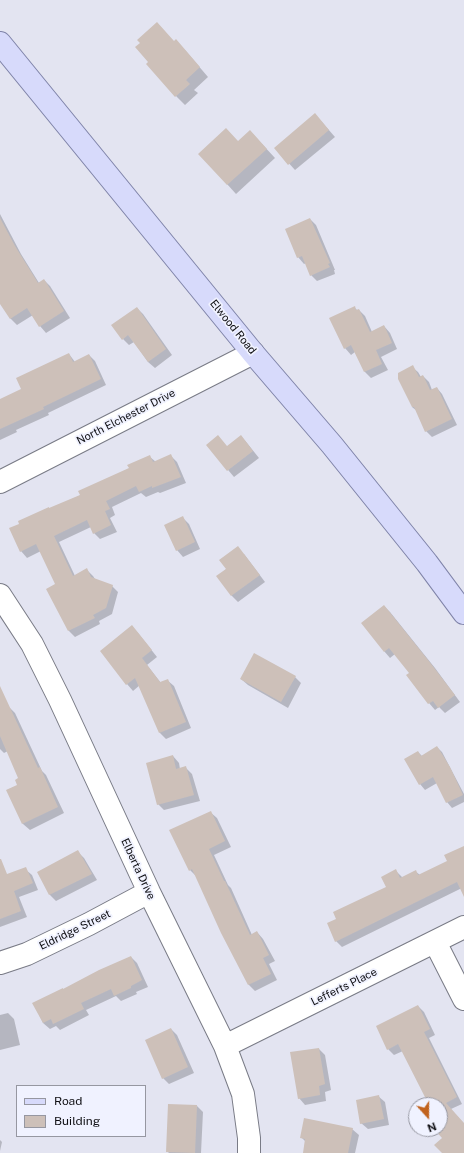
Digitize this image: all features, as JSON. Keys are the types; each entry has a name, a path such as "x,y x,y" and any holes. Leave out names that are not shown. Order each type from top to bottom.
{"main road":[{"name":"Elwood Road","path":"0,43 253,352 332,445 428,563 464,613"}],"street":[{"name":"North Elchester Drive","path":"0,482 253,352"},
{"name":"Elberta Drive","path":"0,595 32,644 60,700 149,892 224,1046 243,1094 250,1138 249,1153"},
{"name":"Eldridge Street","path":"0,963 27,954 89,924 149,892"},
{"name":"Lefferts Place","path":"224,1046 464,927"},
{"path":"435,942 464,999"}],"building":[{"path":"157,22 174,41 176,39 200,67 186,80 190,84 175,97 146,64 148,62 135,47 140,43 137,40"},
{"path":"315,113 329,130 288,165 274,148"},
{"path":"226,128 238,141 250,130 267,149 227,185 198,154"},
{"path":"0,218 38,283 44,279 64,311 39,327 27,308 10,319 0,304"},
{"path":"310,218 330,263 328,264 330,267 310,276 302,256 297,258 285,229"},
{"path":"355,306 356,310 359,309 370,332 384,325 392,343 376,350 382,364 364,372 351,345 344,349 329,318"},
{"path":"137,307 166,349 148,362 128,335 122,340 111,325"},
{"path":"69,353 73,362 89,354 101,379 43,407 44,409 0,429 0,399 21,389 16,378"},
{"path":"413,365 419,377 423,375 430,390 437,387 452,419 425,432 414,407 412,407 398,379 398,373"},
{"path":"218,435 227,446 241,435 253,451 227,471 206,445"},
{"path":"171,454 181,477 152,488 152,486 139,492 136,486 106,501 110,509 105,511 111,525 93,534 87,520 54,536 73,576 87,568 91,577 113,585 106,608 93,615 95,618 68,631 46,589 55,584 36,544 20,552 9,528 19,524 18,521 80,495 78,491 129,468 127,465 150,455 153,462"},
{"path":"183,516 195,542 176,551 164,525"},
{"path":"238,546 260,575 231,596 216,576 226,569 219,560"},
{"path":"384,605 455,695 438,708 433,701 428,704 406,675 409,673 389,648 384,652 361,623"},
{"path":"132,625 152,650 142,658 160,682 168,679 186,722 159,733 135,678 126,685 100,651"},
{"path":"254,653 296,676 281,702 240,679"},
{"path":"0,686 58,807 22,824 6,790 17,785 15,780 18,778 0,736"},
{"path":"437,746 450,767 463,795 446,803 433,777 419,785 404,759 418,751 421,756"},
{"path":"173,755 176,769 186,766 194,795 157,805 146,763"},
{"path":"211,811 225,841 209,849 250,935 257,931 269,955 263,958 271,974 248,985 221,933 192,869 189,871 169,830"},
{"path":"464,846 464,897 457,882 335,942 327,923 336,919 333,912 386,887 381,877 396,869 400,878 416,870 418,875 447,861 444,855"},
{"path":"78,850 92,874 49,895 37,872"},
{"path":"0,859 7,874 26,867 33,883 14,891 21,911 0,919"},
{"path":"131,956 142,980 131,986 131,988 114,996 111,989 81,1003 84,1009 53,1024 51,1019 43,1023 32,1003"},
{"path":"418,1005 430,1029 424,1032 457,1097 448,1102 448,1097 425,1097 398,1044 387,1050 376,1026"},
{"path":"171,1028 188,1067 162,1079 145,1040"},
{"path":"319,1048 325,1084 319,1086 320,1095 298,1099 290,1052"},
{"path":"379,1095 384,1119 360,1124 356,1100"},
{"path":"168,1104 197,1105 195,1153 166,1152"},
{"path":"448,1105 464,1123 464,1153 442,1153 434,1145 442,1138 441,1137 448,1137"},
{"path":"304,1118 353,1128 348,1153 303,1153 305,1139 300,1138"}]}
